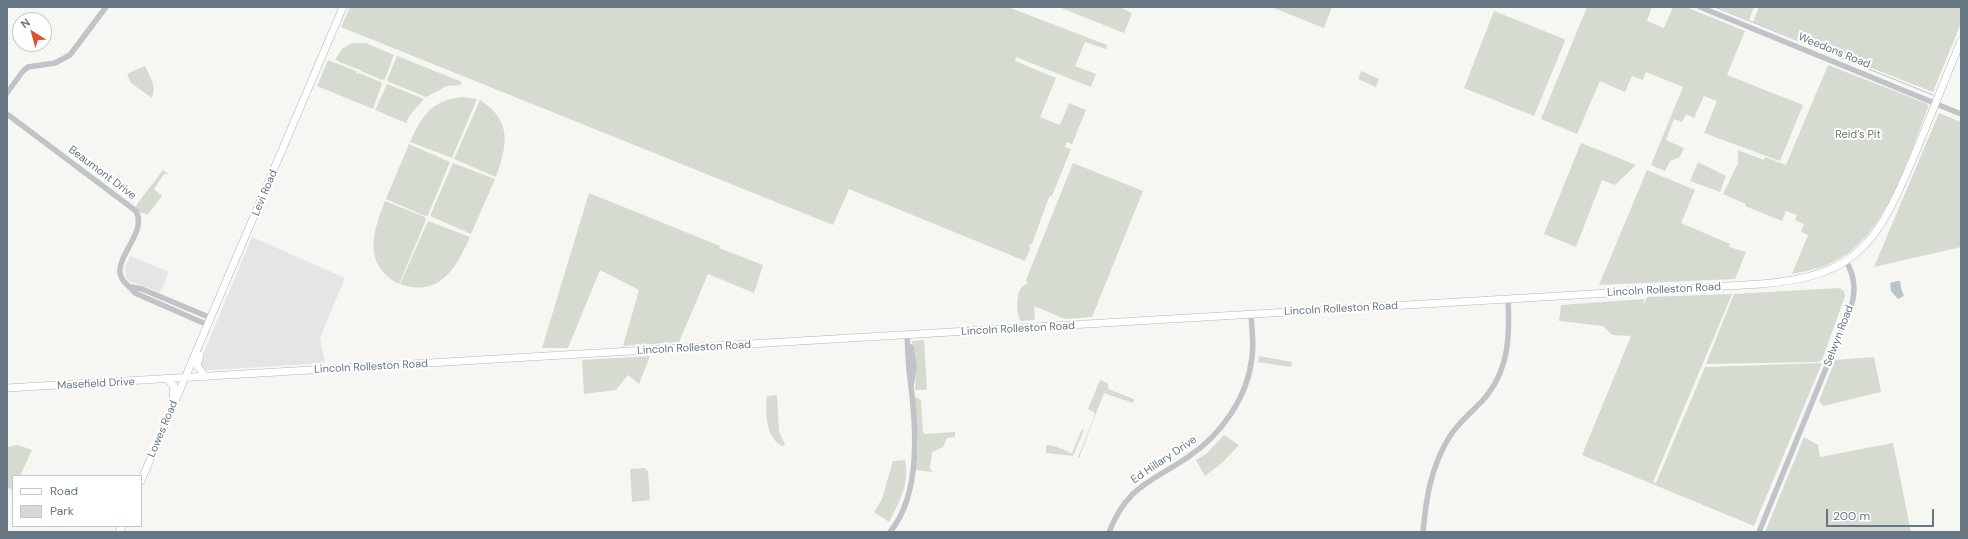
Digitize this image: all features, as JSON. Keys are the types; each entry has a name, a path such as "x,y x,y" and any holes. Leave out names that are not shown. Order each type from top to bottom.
{"main road":[{"name":"Levi Road","path":"186,378 344,7"},
{"path":"1846,261 1867,243 1885,219 1899,190 1961,41"},
{"name":"Lincoln Rolleston Road","path":"186,378 1251,315 1789,281 1819,275 1846,261"},
{"path":"198,349 200,355 197,366 206,377"},
{"name":"Masefield Drive","path":"7,388 186,378"},
{"name":"Lowes Road","path":"142,479 186,378"},
{"path":"167,379 173,384 175,389 173,396 174,404"}],"street":[{"path":"7,93 23,72 28,68 55,63 70,55 106,7"},
{"name":"Weedons Road","path":"1700,7 1961,114"},
{"name":"Beaumont Drive","path":"7,114 136,211 139,219 138,226 120,269 122,279 132,287 137,295 208,325"},
{"name":"Selwyn Road","path":"1759,532 1851,307 1854,296 1854,283 1846,261"},
{"path":"132,287 142,289 211,318"},
{"path":"1423,532 1429,484 1437,461 1458,426 1491,390 1502,368 1506,355 1509,334 1508,299"},
{"path":"166,307 170,301"},
{"name":"Ed Hillary Drive","path":"1109,532 1120,508 1131,494 1148,481 1187,458 1208,442 1229,417 1246,382 1252,358 1251,315"},
{"path":"890,532 901,513 907,496 914,461 915,449 911,386 914,367 908,335"}],"shaded area":[{"path":"252,237 345,278 320,338 325,363 196,371"},
{"path":"130,256 169,272 160,292 129,281 126,277 125,268"},
{"path":"1900,281 1904,296 1898,299 1891,291 1890,283"}],"green space":[{"path":"350,7 1008,7 1107,45 1106,49 1085,42 1075,66 1096,74 1091,87 1016,57 1015,61 1056,78 1040,117 1060,125 1069,103 1086,110 1072,144 1067,142 1065,147 1071,149 1052,196 1049,197 1032,244 1029,245 1030,249 1025,261 849,189 833,225 341,27"},
{"path":"1059,7 1120,7 1132,13 1124,33"},
{"path":"1271,7 1332,7 1324,28"},
{"path":"1587,7 1652,7 1647,21 1664,28 1673,7 1686,7 1745,31 1727,75 1803,105 1780,161 1704,133 1717,101 1704,96 1694,118 1686,114 1682,122 1674,119 1666,140 1684,148 1680,157 1670,161 1665,171 1651,165 1683,87 1646,72 1643,80 1632,76 1625,92 1600,81 1577,134 1541,119"},
{"path":"1718,7 1754,7 1749,20"},
{"path":"1759,7 1961,7 1961,23 1933,92 1753,22"},
{"path":"1494,11 1564,39 1565,41 1534,116 1464,88"},
{"path":"352,43 366,43 394,55 385,79 382,80 335,60 342,49"},
{"path":"397,56 462,82 460,85 447,86 426,97 387,80"},
{"path":"328,60 356,71 357,74 359,73 381,82 382,84 373,109 317,86"},
{"name":"Reid’s Pit","path":"1828,65 1925,103 1928,105 1928,108 1894,192 1870,231 1856,247 1839,259 1822,267 1792,274 1808,235 1801,232 1804,224 1795,220 1797,215 1786,211 1782,221 1745,206 1746,204 1723,194 1738,163 1738,150 1764,160 1765,157 1786,165"},
{"path":"145,66 151,78 154,89 152,98 131,83 127,74"},
{"path":"1361,71 1379,79 1376,87 1358,79"},
{"path":"387,84 424,99 410,115 406,123 375,110"},
{"path":"463,97 477,99 452,158 410,142 424,116 430,110 443,101"},
{"path":"480,100 491,108 502,125 504,135 503,155 496,177 454,159"},
{"path":"1939,113 1961,122 1961,247 1874,267"},
{"path":"1581,143 1636,165 1615,185 1602,180 1576,247 1544,234"},
{"path":"409,144 450,162 428,215 425,216 386,199"},
{"path":"1698,162 1726,176 1720,192 1690,181"},
{"path":"453,163 495,179 471,234 430,216"},
{"path":"1073,163 1143,191 1092,317 1065,319 1034,306 1035,320 1021,321 1018,314 1018,299 1020,290 1027,283 1026,280"},
{"path":"163,170 168,174 164,174 154,189 162,196 148,214 140,213 136,207 137,204"},
{"path":"1647,170 1695,190 1681,223 1730,244 1729,247 1746,252 1735,279 1599,285"},
{"path":"589,193 763,265 754,293 708,274 679,342 623,346 639,290 600,270 568,348 542,348"},
{"path":"385,201 425,217 426,220 399,284 387,276 375,257 374,236"},
{"path":"428,221 470,237 459,259 445,277 426,287 414,287 400,284"},
{"path":"1839,288 1844,291 1845,296 1822,360 1818,362 1706,364 1734,294"},
{"path":"1732,294 1653,482 1656,483 1705,367 1822,363 1754,526 1582,455 1631,336 1612,335 1603,326 1559,321 1561,305 1644,299 1643,306 1647,297"},
{"path":"924,340 927,390 915,390 916,364 912,341"},
{"path":"650,356 639,384 628,375 616,390 584,394 582,360"},
{"path":"1259,356 1292,362 1291,367 1258,362"},
{"path":"1874,357 1881,392 1823,406 1819,401 1835,360"},
{"path":"1100,380 1108,383 1108,389 1134,399 1133,403 1104,393 1080,458 1078,457 1095,415 1094,412 1088,409"},
{"path":"777,395 779,431 785,445 782,446 773,437 770,431 766,409 767,396"},
{"path":"912,395 921,400 923,432 925,434 955,432 955,437 947,438 943,447 932,452 930,468 933,472 916,470 918,446"},
{"path":"1082,429 1084,430 1073,456 1046,453 1046,445 1054,446 1072,453"},
{"path":"1224,435 1239,445 1223,462 1205,476 1196,460 1206,454"},
{"path":"1804,437 1818,445 1820,457 1893,443 1911,532 1765,532"},
{"path":"18,445 32,450 20,475 12,475 12,490 7,487 7,447"},
{"path":"905,460 905,485 900,500 889,522 874,512 882,499 893,461"},
{"path":"645,468 648,471 650,500 632,502 630,469"}],"waterway":[{"path":"1715,7 1933,95"}]}
